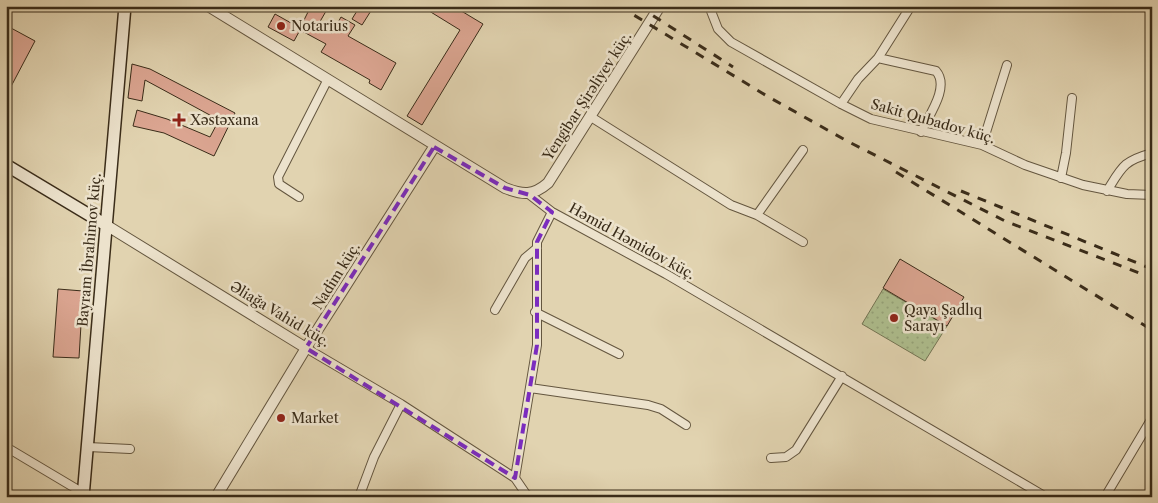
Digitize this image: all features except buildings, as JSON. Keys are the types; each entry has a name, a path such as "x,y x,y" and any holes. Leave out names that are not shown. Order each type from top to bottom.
{"main road":[{"name":"Bayram İbrahimov küç.","path":"85,495 125,6"},
{"name":"Əliağa Vahid küç.","path":"6,165 106,226"}],"street":[{"name":"Həmid Həmidov küç.","path":"208,6 328,79 434,147 504,188 519,194 530,194 552,212 842,376 1046,497"},
{"name":"Yengibar Şirəliyev küç.","path":"530,194 548,182 660,6"},
{"name":"Sakit Qubadov küç.","path":"709,6 718,29 731,42 871,119 982,146 1060,178 1107,191 1152,195"},
{"path":"841,104 858,79 878,58 909,9"},
{"path":"878,58 936,71 941,77 942,87 921,132"},
{"path":"982,146 1007,66"},
{"path":"299,197 279,184 278,177 328,79"},
{"path":"1060,178 1066,153 1072,98"},
{"path":"591,117 730,205 757,215 803,242"},
{"name":"Nadim küç.","path":"216,497 306,348 434,147"},
{"path":"757,215 803,150"},
{"path":"1107,191 1122,166 1132,158 1152,153"},
{"path":"515,478 537,345 537,248 540,234 552,212"},
{"name":"Əliağa Vahid küç.","path":"106,226 401,404 515,478 527,496"},
{"path":"495,310 525,258 537,248"},
{"path":"536,312 619,354"},
{"path":"771,458 786,457 796,450 842,376"},
{"path":"530,388 648,405 661,409 686,425"},
{"path":"359,497 374,457 401,404"},
{"path":"1104,497 1152,418"},
{"path":"6,446 85,495"},
{"path":"88,447 130,449"}],"highlighted area":[{"path":"434,147 505,188 530,195 552,212 537,242 537,345 515,478 306,348"}],"green space":[{"path":"883,289 947,326 925,361 862,324"}],"railway":[{"path":"619,6 767,96 847,141 1005,221 1152,278"},
{"path":"638,6 733,67"},
{"path":"896,172 1152,330"},
{"path":"961,191 1152,269"}],"place":[{"name":"Notarius","path":"281,26"},
{"name":"Xəstəxana","path":"179,120"},
{"name":"Qaya Şadlıq Sarayı","path":"894,318"},
{"name":"Market","path":"281,418"}]}
